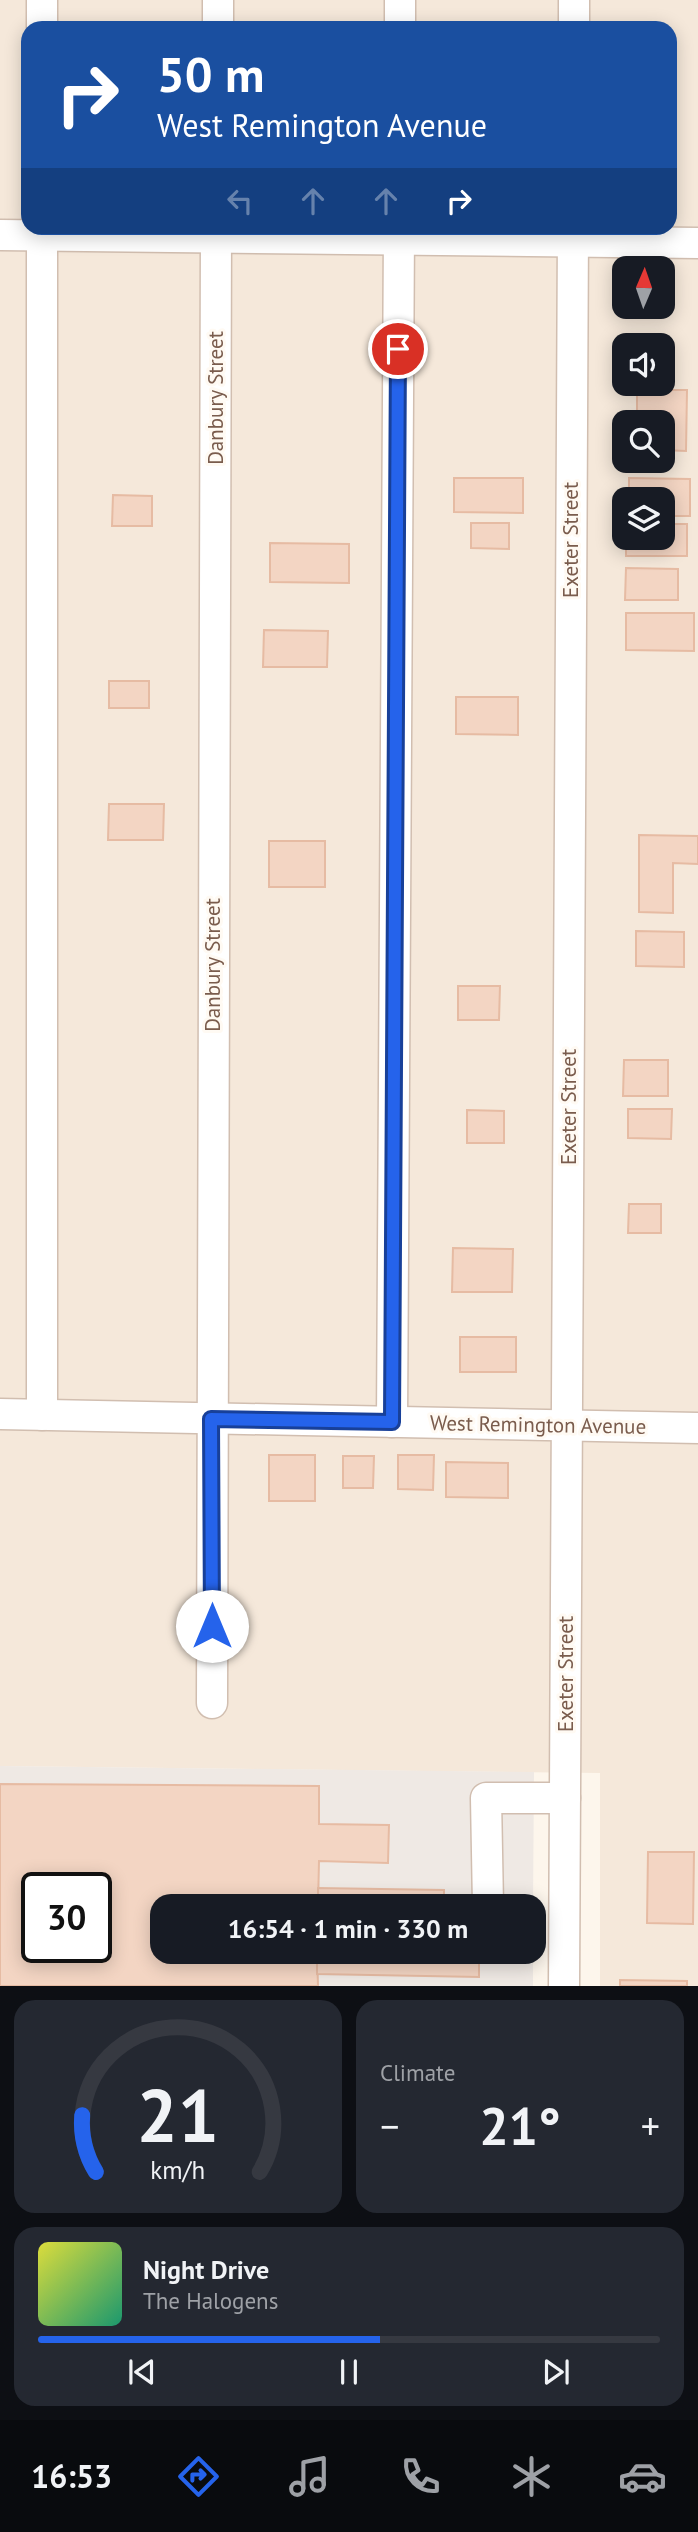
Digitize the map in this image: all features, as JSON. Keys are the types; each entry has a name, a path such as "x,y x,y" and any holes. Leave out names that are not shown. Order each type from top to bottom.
{"street":[{"path":"43,0 43,21"},
{"path":"218,0 218,21"},
{"path":"400,0 400,21"},
{"path":"574,0 574,21"},
{"path":"0,235 21,233"},
{"path":"42,1415 43,235"},
{"name":"Danbury Street","path":"212,1703 216,235"},
{"path":"392,1422 399,235"},
{"name":"Exeter Street","path":"564,1986 573,235"},
{"path":"587,235 698,243"},
{"name":"West Remington Avenue","path":"0,1414 698,1428"},
{"path":"488,1894 486,1798 565,1798"}],"shaded area":[{"path":"0,0 698,0 698,1986 600,1986 600,1773 0,1766"},
{"path":"0,1766 534,1772 533,1894 150,1894 150,1964 533,1964 533,1986 0,1986"}],"building":[{"path":"675,390 687,390 686,451 675,451 675,410 637,410 637,396 675,396"},
{"path":"454,478 523,478 523,513 454,512"},
{"path":"629,478 690,479 690,516 675,516 675,487 629,487"},
{"path":"113,495 152,496 152,526 112,526"},
{"path":"471,523 509,523 509,549 471,548"},
{"path":"675,524 687,524 687,556 626,556 626,550 675,550"},
{"path":"270,543 349,544 349,583 270,582"},
{"path":"626,568 678,569 678,600 625,600"},
{"path":"626,613 694,613 694,651 626,650"},
{"path":"264,630 328,631 327,667 263,667"},
{"path":"109,681 149,681 149,708 109,708"},
{"path":"456,697 518,697 518,735 456,734"},
{"path":"109,804 164,804 163,840 108,840"},
{"path":"639,835 698,836 698,864 673,863 673,913 639,912"},
{"path":"269,841 325,841 325,887 269,887"},
{"path":"636,931 684,932 684,967 636,966"},
{"path":"458,986 500,986 499,1020 458,1020"},
{"path":"624,1060 668,1060 668,1096 623,1096"},
{"path":"628,1109 672,1109 671,1139 628,1138"},
{"path":"467,1110 504,1111 504,1143 467,1143"},
{"path":"629,1204 661,1204 661,1233 628,1233"},
{"path":"453,1248 513,1249 512,1292 452,1292"},
{"path":"460,1337 516,1337 516,1372 460,1372"},
{"path":"269,1455 315,1455 315,1501 269,1501"},
{"path":"398,1455 434,1455 433,1490 398,1489"},
{"path":"343,1456 374,1456 373,1488 343,1488"},
{"path":"446,1462 508,1463 508,1498 446,1497"},
{"path":"0,1784 319,1786 319,1824 389,1825 388,1863 319,1861 318,1894 150,1894 150,1964 317,1964 318,1986 0,1986"},
{"path":"648,1852 694,1852 693,1924 647,1923"},
{"path":"318,1888 444,1890 444,1894 318,1894"},
{"path":"317,1964 479,1964 479,1977 317,1974"},
{"path":"620,1980 687,1981 687,1986 620,1986"}],"route":[{"path":"212,1626 211,1419 392,1422 398,349"}]}
